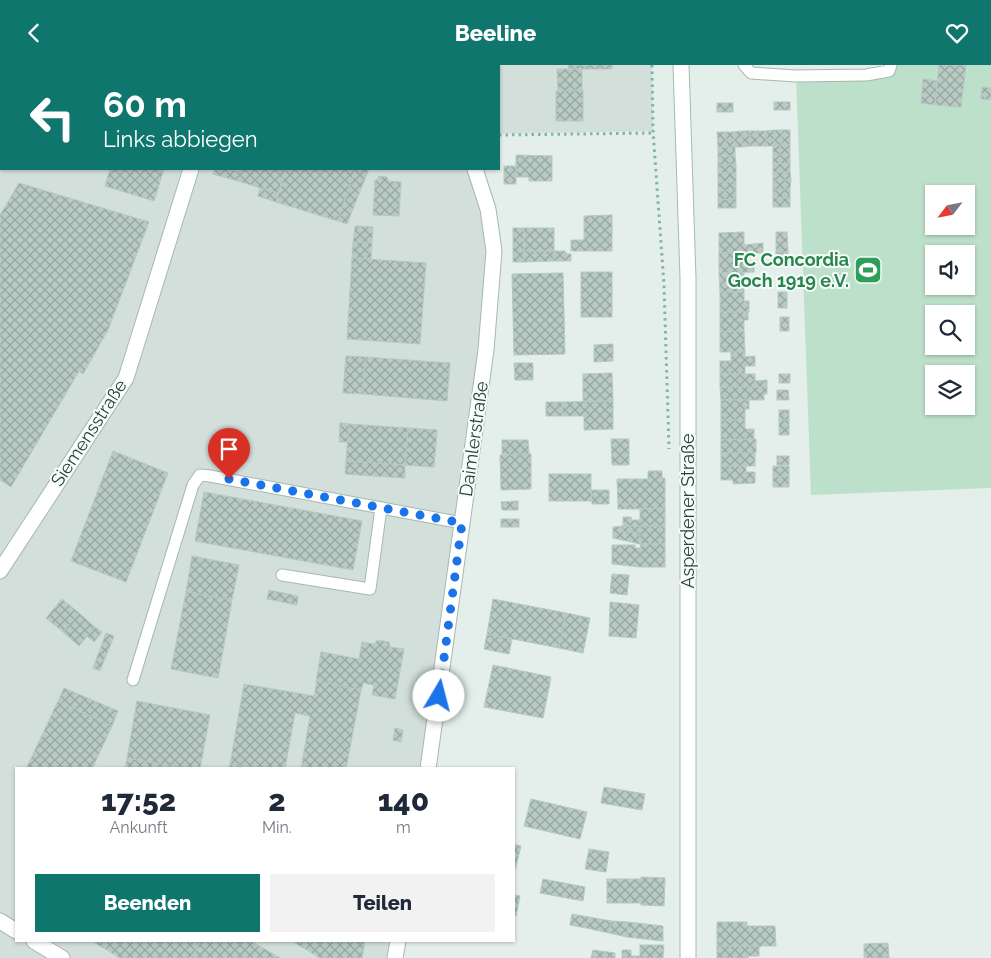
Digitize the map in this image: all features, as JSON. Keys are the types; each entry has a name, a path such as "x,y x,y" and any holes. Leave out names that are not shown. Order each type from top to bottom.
{"street":[{"name":"Asperdener Straße","path":"681,65 688,279 688,958"},
{"name":"Siemensstraße","path":"0,571 126,378 191,170"},
{"name":"Daimlerstraße","path":"428,767 486,350 494,251 488,209 474,170"},
{"path":"0,921 15,930"},
{"path":"36,942 62,958"},
{"path":"395,958 398,942"}],"lane":[{"path":"744,65 751,73 796,76 869,75 889,71 891,65"},
{"path":"133,680 193,485 200,475 462,523"},
{"path":"282,575 370,589 381,508"}],"path":[{"path":"652,65 654,133 664,285 669,449"},
{"path":"500,135 654,133"}],"shaded area":[{"path":"500,65 652,65 653,131 500,134"},
{"path":"0,170 475,170 494,251 428,767 15,767 15,942 398,942 395,958 0,958"}],"green space":[{"name":"FC Concordia Goch 1919 e.V.","path":"891,65 991,65 991,488 811,495 796,76 869,75"}],"building":[{"path":"568,65 612,65 612,69 569,69"},
{"path":"939,65 966,65 961,107 935,105"},
{"path":"557,69 582,69 582,90 558,91"},
{"path":"923,79 937,81 935,105 921,103"},
{"path":"982,87 991,88 991,100 981,99"},
{"path":"583,90 583,121 556,121 556,91"},
{"path":"774,102 790,102 790,110 774,110"},
{"path":"717,103 733,103 733,112 717,112"},
{"path":"774,130 782,130 782,145 774,146"},
{"path":"774,130 774,146 766,146 766,131"},
{"path":"782,130 790,130 790,145 782,145"},
{"path":"742,131 750,131 750,146 742,147"},
{"path":"742,131 742,147 734,147 734,132"},
{"path":"750,131 758,131 758,146 750,146"},
{"path":"758,131 766,131 766,146 758,146"},
{"path":"717,132 726,132 726,147 718,147"},
{"path":"726,132 734,132 734,147 726,147"},
{"path":"790,145 790,154 773,155 773,146"},
{"path":"718,147 735,147 735,156 718,156"},
{"path":"790,154 790,163 773,164 773,155"},
{"path":"516,155 552,156 552,181 529,181 529,177 516,177"},
{"path":"718,156 735,156 736,164 718,165"},
{"path":"790,163 790,172 773,172 773,164"},
{"path":"736,164 736,173 718,173 718,165"},
{"path":"504,166 516,166 516,184 504,184"},
{"path":"110,170 164,170 154,201 105,186"},
{"path":"215,170 237,171 234,180 213,174"},
{"path":"237,170 285,170 278,193 234,180"},
{"path":"286,170 355,170 338,221 276,202"},
{"path":"355,170 369,170 347,224 338,221"},
{"path":"773,172 790,172 791,180 773,181"},
{"path":"718,173 736,173 736,182 718,182"},
{"path":"379,176 387,177 388,181 401,182 399,216 373,215 375,180"},
{"path":"791,180 790,189 773,190 773,181"},
{"path":"718,182 736,182 736,190 718,191"},
{"path":"19,183 149,222 108,330 83,374 79,371 11,487 0,480 0,215"},
{"path":"260,188 278,193 276,202 258,196"},
{"path":"790,189 790,198 773,198 773,190"},
{"path":"736,190 736,199 718,200 718,191"},
{"path":"773,198 790,198 790,207 773,207"},
{"path":"736,199 736,208 718,208 718,200"},
{"path":"612,215 612,251 571,251 571,240 584,240 584,216"},
{"path":"355,226 373,227 372,243 353,242"},
{"path":"513,228 524,228 524,262 513,262"},
{"path":"524,228 554,228 554,251 524,251"},
{"path":"744,232 744,245 763,243 763,253 719,253 719,233"},
{"path":"776,232 787,232 788,252 776,252"},
{"path":"353,242 372,243 371,259 352,258"},
{"path":"524,251 554,251 554,261 524,262"},
{"path":"554,251 565,251 567,254 571,254 571,261 554,261"},
{"path":"776,252 788,252 788,262 776,262"},
{"path":"719,253 743,253 744,262 754,262 754,272 719,273"},
{"path":"352,258 426,263 420,344 347,339"},
{"path":"581,272 612,272 612,317 581,317"},
{"path":"563,273 565,354 514,355 512,274"},
{"path":"719,273 744,273 744,292 720,292"},
{"path":"720,292 744,292 744,301 749,301 749,312 720,312"},
{"path":"778,292 787,292 787,308 778,308"},
{"path":"720,312 748,312 748,320 744,320 744,331 720,332"},
{"path":"780,317 789,317 789,331 780,331"},
{"path":"744,331 745,352 720,352 720,332"},
{"path":"613,344 613,361 594,362 594,345"},
{"path":"731,352 745,352 745,357 755,356 755,366 745,366 745,374 720,374 720,361 731,361"},
{"path":"346,356 365,357 363,394 343,393"},
{"path":"365,357 450,363 447,401 363,394"},
{"path":"514,363 533,363 533,380 515,380"},
{"path":"612,373 613,401 583,401 583,374"},
{"path":"720,374 755,374 755,381 767,380 767,387 720,387"},
{"path":"779,374 790,374 790,383 779,383"},
{"path":"720,387 767,387 767,394 764,394 764,400 721,400"},
{"path":"777,390 788,390 789,400 777,400"},
{"path":"721,400 749,400 749,409 745,409 745,420 721,420"},
{"path":"613,401 613,429 584,430 584,416 562,416 562,402"},
{"path":"546,402 562,402 562,416 546,416"},
{"path":"779,410 789,410 789,420 779,420"},
{"path":"721,420 745,420 745,429 754,429 754,440 721,440"},
{"path":"779,420 789,420 789,435 779,435"},
{"path":"340,423 350,424 348,442 339,442"},
{"path":"349,424 408,428 405,465 346,461"},
{"path":"408,428 437,430 434,467 405,465"},
{"path":"611,439 629,439 629,465 612,465"},
{"path":"756,439 756,453 721,453 721,440"},
{"path":"502,440 528,440 529,454 502,455"},
{"path":"113,451 168,473 126,582 71,561"},
{"path":"721,453 755,453 755,466 721,466"},
{"path":"531,454 531,489 501,490 500,455"},
{"path":"777,456 789,456 789,465 777,465"},
{"path":"346,461 405,465 405,478 345,474"},
{"path":"721,466 746,466 746,472 755,472 755,483 733,484 733,480 721,480"},
{"path":"773,466 789,466 789,476 773,477"},
{"path":"648,471 662,471 662,478 665,478 665,508 635,509 635,504 618,504 617,479 648,479"},
{"path":"549,474 591,474 591,501 549,501"},
{"path":"789,476 789,487 773,487 773,477"},
{"path":"591,490 609,490 609,504 592,504"},
{"path":"204,492 362,521 353,570 195,541"},
{"path":"518,501 518,510 502,510 501,502"},
{"path":"618,504 635,504 635,509 618,509"},
{"path":"665,508 665,526 623,526 623,517 640,520 640,509"},
{"path":"501,519 519,519 519,527 501,527"},
{"path":"623,526 623,532 640,532 640,544 613,538 613,527"},
{"path":"623,526 665,526 665,544 640,544 640,532 623,532"},
{"path":"640,544 665,544 665,567 612,564 612,545 635,545 635,548 641,548"},
{"path":"192,556 239,565 232,600 186,592"},
{"path":"612,574 629,575 627,595 610,593"},
{"path":"269,590 298,596 297,605 267,599"},
{"path":"186,592 232,600 218,678 171,669"},
{"path":"62,599 79,613 63,632 46,618"},
{"path":"493,599 566,613 559,648 487,634"},
{"path":"610,602 639,605 636,638 609,636"},
{"path":"79,613 95,627 79,646 63,632"},
{"path":"566,613 590,618 583,653 559,648"},
{"path":"95,627 102,632 94,642 87,636"},
{"path":"106,633 114,636 100,671 93,668"},
{"path":"487,634 512,639 509,654 484,649"},
{"path":"377,640 389,642 390,647 404,649 395,699 372,695 374,685 363,683 361,691 316,682 321,652 359,659 362,642 375,644"},
{"path":"493,665 551,677 543,718 484,707"},
{"path":"317,681 361,690 346,767 301,767 310,716 295,713 285,767 247,767 230,764 244,684 314,696"},
{"path":"64,688 118,711 112,726 58,701"},
{"path":"58,701 112,726 93,767 27,767"},
{"path":"137,701 210,715 200,767 176,767 127,758"},
{"path":"395,728 403,730 401,742 393,740"},
{"path":"127,758 176,767 125,767"},
{"path":"230,764 250,767 229,767"},
{"path":"604,787 645,794 642,810 601,803"},
{"path":"531,799 587,812 580,839 524,826"},
{"path":"515,844 521,846 515,870"},
{"path":"589,849 609,852 606,872 585,869"},
{"path":"641,877 665,878 664,906 641,905 641,903 607,903 607,879 641,879"},
{"path":"543,879 585,887 583,901 540,893"},
{"path":"515,895 520,896 515,916"},
{"path":"572,914 589,917 586,928 570,925"},
{"path":"589,917 611,921 609,933 586,928"},
{"path":"611,921 628,922 627,937 609,933"},
{"path":"628,922 663,926 663,941 627,937"},
{"path":"717,922 747,922 747,926 775,926 776,946 717,946"},
{"path":"94,942 200,942 191,958 120,958"},
{"path":"200,942 253,942 280,958 191,958"},
{"path":"294,942 365,942 362,958 320,958"},
{"path":"888,943 889,958 864,958 864,944"},
{"path":"640,945 664,945 663,958 622,958 622,950 631,950 631,956 640,956"},
{"path":"717,946 761,947 759,947 759,956 717,958"},
{"path":"593,950 615,953 615,958 591,958"}],"place":[{"name":"FC Concordia Goch 1919 e.V.","path":"868,270"}],"route":[{"path":"229,479 462,523 439,696"}]}
